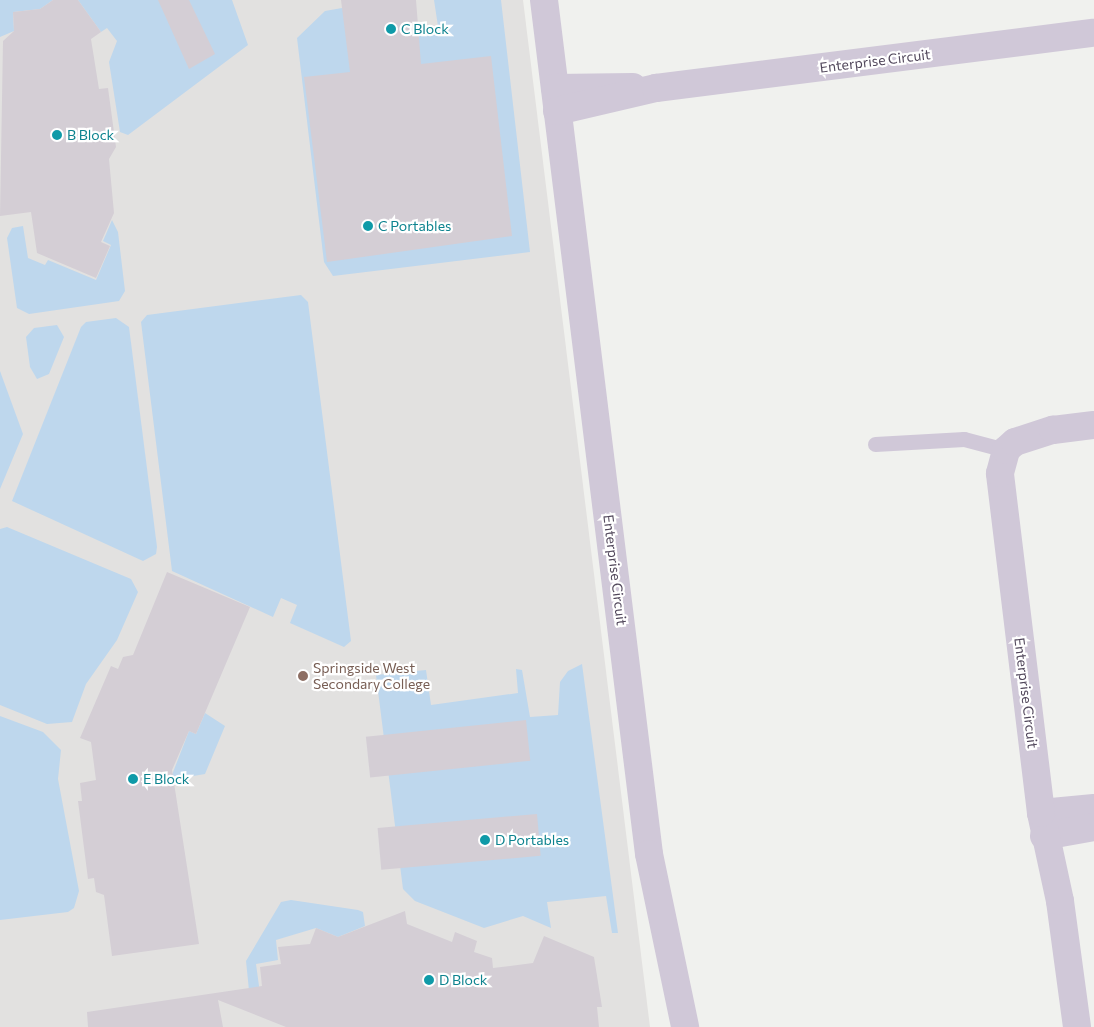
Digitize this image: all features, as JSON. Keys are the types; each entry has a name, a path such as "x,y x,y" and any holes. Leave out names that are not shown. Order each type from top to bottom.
{"street":[{"name":"Enterprise Circuit","path":"544,0 649,854 685,1027"},
{"name":"Enterprise Circuit","path":"556,100 1094,33"},
{"path":"1006,450 1031,435 1094,425"},
{"name":"Enterprise Circuit","path":"1006,450 1001,491 1043,824 1060,901 1077,1027"},
{"path":"1043,824 1094,808"},
{"path":"1043,824 1094,827"}],"lane":[{"path":"874,444 964,439 1006,450"}],"shaded area":[{"name":"Springside West Secondary College","path":"0,0 523,0 650,1027 0,1027"},
{"path":"0,0 53,0 40,9 13,12 14,31 0,37"},
{"path":"78,0 232,0 248,45 128,135 120,132 109,62 117,41 107,28 101,32"},
{"path":"434,0 501,0 530,252 333,276 324,262 297,38 325,11 342,8 415,36 439,33"},
{"path":"112,220 118,232 125,291 119,301 29,314 17,308 7,238 12,228 23,226 28,258 45,265 48,260 96,280 111,245 103,241"},
{"path":"301,295 308,302 351,641 344,647 290,623 297,605 281,598 273,617 172,571 141,322 147,315"},
{"path":"116,318 129,327 157,547 156,554 143,561 12,501 81,327 86,322"},
{"path":"57,325 64,337 49,374 37,379 30,367 26,337 34,328"},
{"path":"0,371 23,434 0,489"},
{"path":"7,527 131,579 138,592 117,640 86,684 72,722 47,724 0,705 0,529"},
{"path":"582,664 618,933 612,933 606,896 547,902 551,928 523,916 484,928 415,901 403,889 376,675 426,670 431,705 518,693 516,669 522,670 530,717 558,715 560,682 568,671"},
{"path":"205,713 225,726 205,774 170,780 189,731 196,734"},
{"path":"0,716 43,732 61,750 58,779 79,891 74,908 68,912 0,920"},
{"path":"291,900 358,910 363,912 365,926 338,937 316,928 276,940 278,960 256,964 262,1008 251,1010 246,961 281,902"}],"building":[{"name":"B Block","path":"53,0 78,0 101,32 91,39 99,89 108,88 116,147 109,159 114,213 101,242 110,246 96,278 37,253 31,212 0,216 3,41 14,31 13,12 40,9"},
{"path":"158,0 189,0 215,54 189,69"},
{"path":"341,0 416,0 421,64 491,56 512,236 327,262 304,77 350,72"},
{"name":"E Block","path":"167,572 250,607 196,734 189,731 172,770 199,944 112,956 104,895 96,892 94,878 88,879 78,801 82,801 80,783 96,780 91,742 80,738 111,666 118,669 123,657 133,655"},
{"path":"526,720 530,761 370,778 366,737"},
{"name":"D Portables","path":"537,814 541,856 381,870 378,828"},
{"name":"D Block","path":"405,911 407,924 452,942 455,932 477,941 474,952 492,958 493,968 533,963 544,936 594,957 602,1007 597,1007 599,1027 286,1027 218,1000 223,1027 88,1027 87,1012 262,986 260,967 281,964 278,947 310,944 316,928 338,937"}],"place":[{"name":"C Block","path":"391,29"},
{"name":"B Block","path":"57,135"},
{"name":"C Portables","path":"368,226"},
{"name":"Springside West Secondary College","path":"303,676"},
{"name":"E Block","path":"133,779"},
{"name":"D Portables","path":"485,840"},
{"name":"D Block","path":"429,980"}]}
